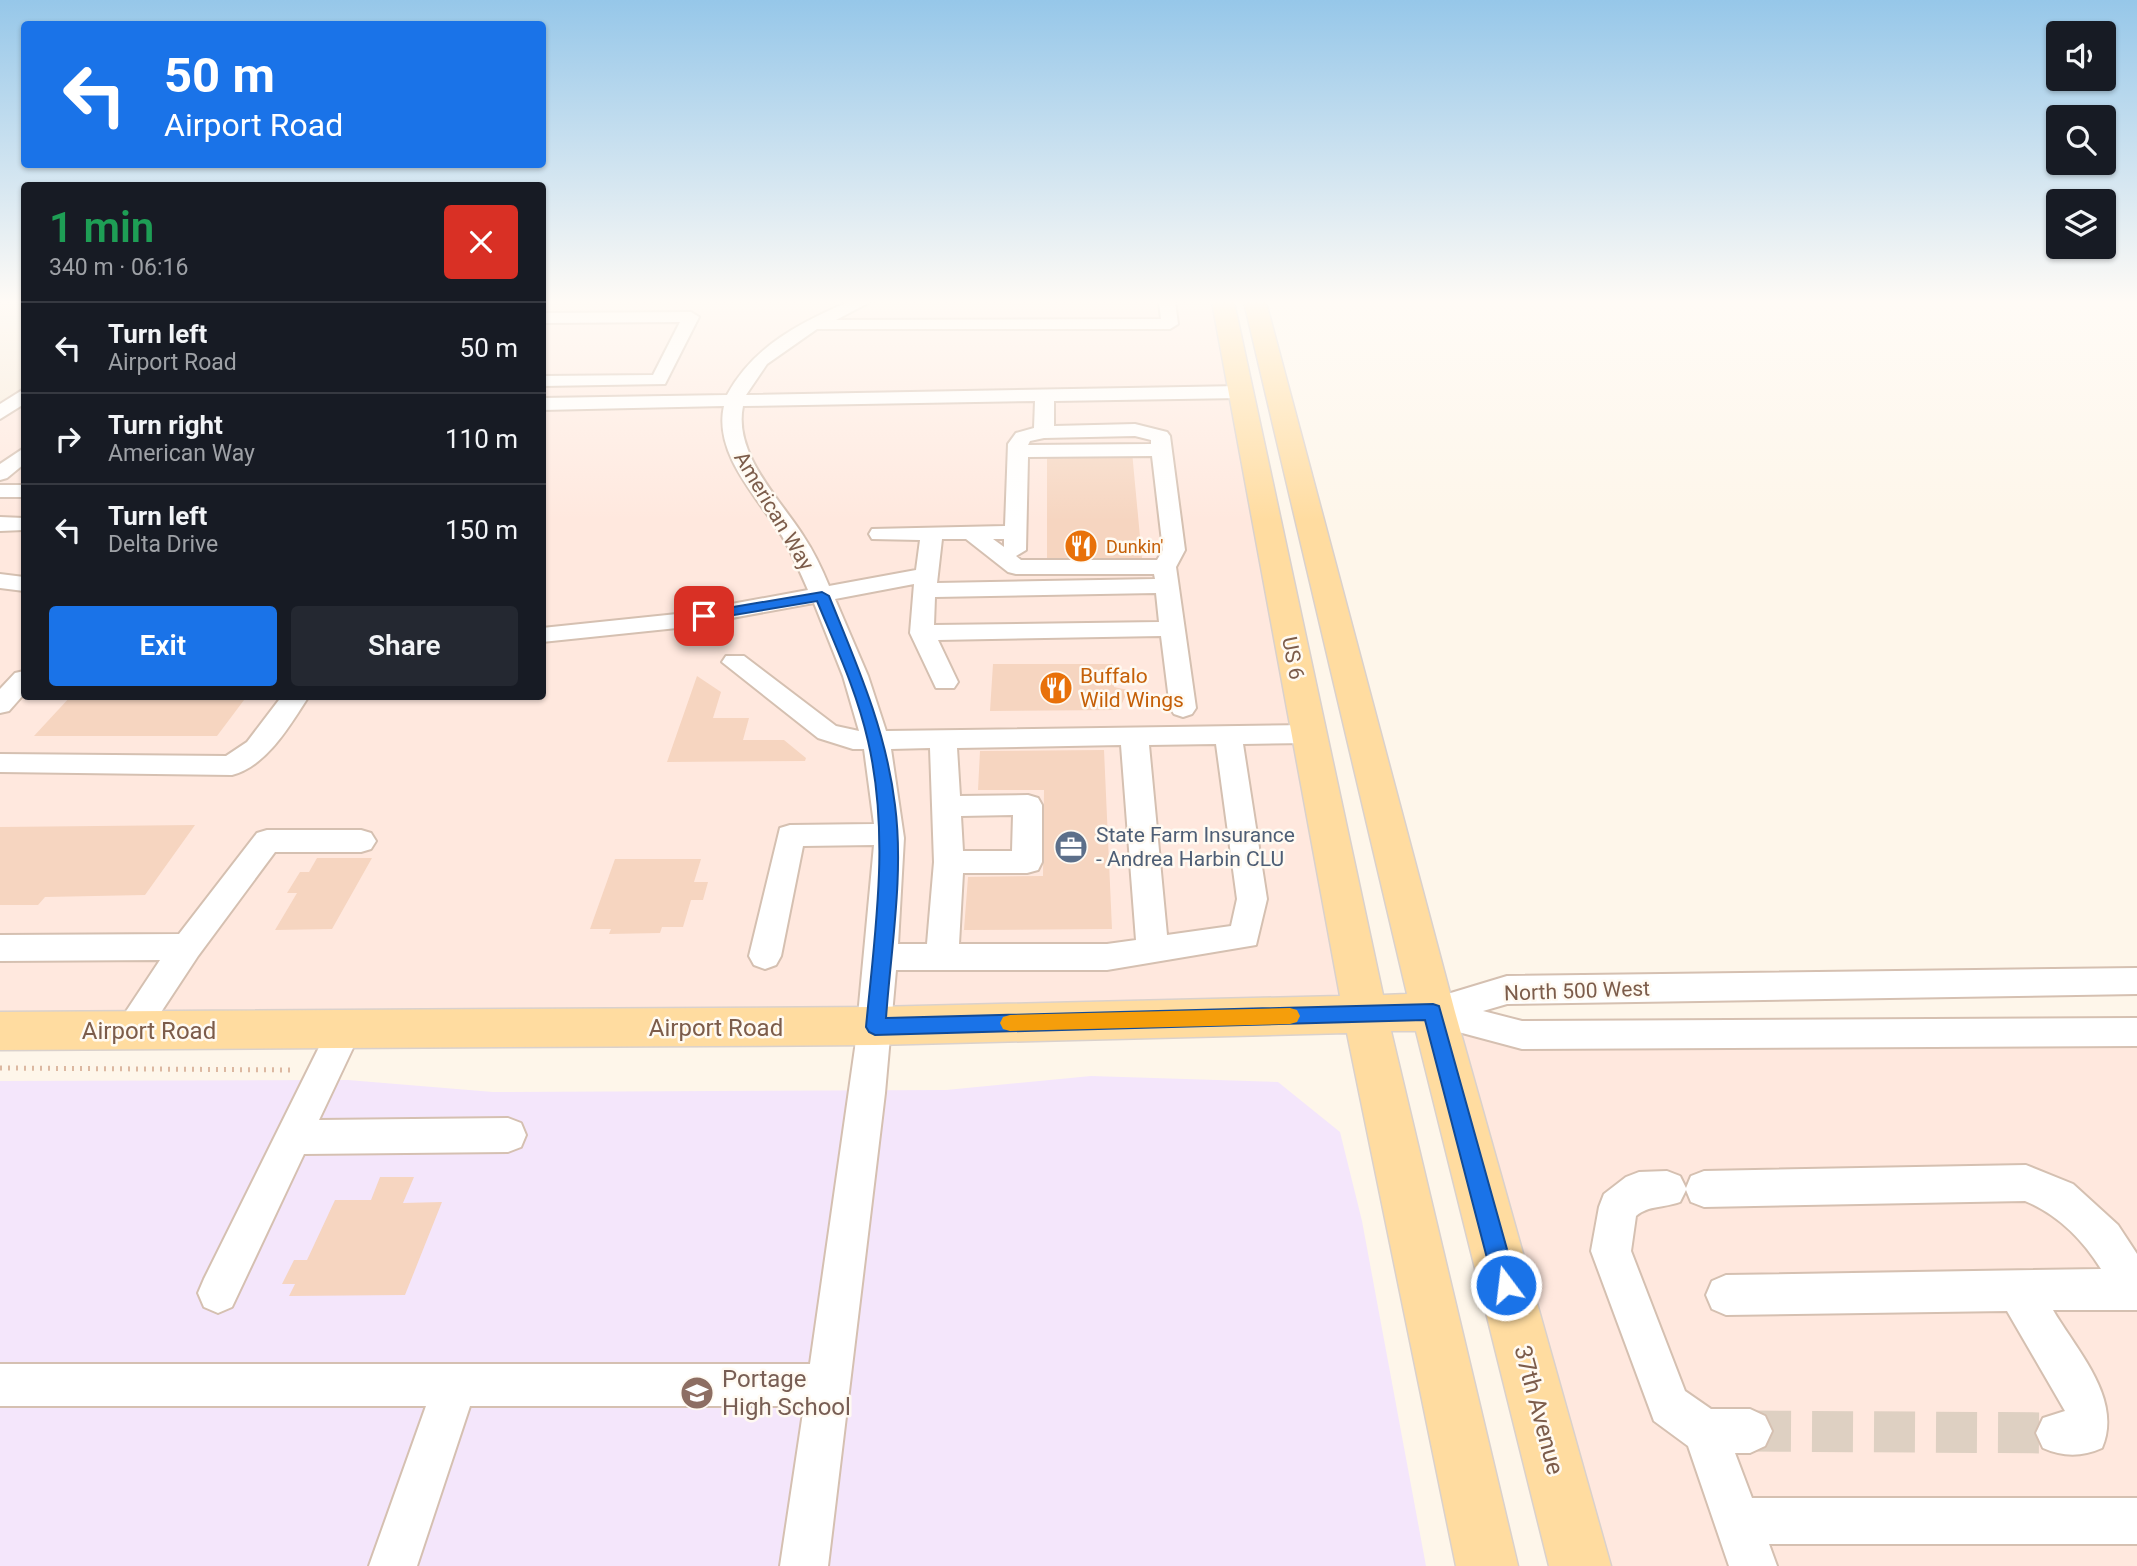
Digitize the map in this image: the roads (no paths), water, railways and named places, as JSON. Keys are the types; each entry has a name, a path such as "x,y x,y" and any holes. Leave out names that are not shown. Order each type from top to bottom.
{"main road":[{"name":"US 6","path":"1237,375 1365,1013 1487,1566"},
{"name":"37th Avenue","path":"1273,375 1433,1012 1580,1566"},
{"name":"Airport Road","path":"0,1031 875,1027 1433,1012"}],"street":[{"path":"659,380 661,375"},
{"name":"American Way","path":"748,375 735,401 730,422 736,450 776,506 800,548 822,596 865,701 876,742 887,806 889,870 875,1027 804,1566"},
{"path":"546,381 659,380"},
{"path":"659,380 670,403"},
{"path":"0,413 21,397"},
{"path":"546,404 821,401 923,405 1045,399 1242,398"},
{"path":"1044,432 1045,399"},
{"path":"1016,567 1018,451 1023,437 1044,432 1135,430 1154,432 1160,436 1174,551 1166,577 1184,708"},
{"path":"1018,451 1161,450"},
{"path":"0,474 21,456"},
{"path":"0,491 21,491"},
{"path":"0,524 21,524"},
{"path":"880,534 1015,532"},
{"path":"932,533 922,633 945,682"},
{"path":"971,533 1016,567 1166,577"},
{"path":"546,635 677,621 822,596 926,583 1166,577"},
{"path":"0,581 21,584"},
{"path":"922,633 1172,629"},
{"path":"735,662 827,732 853,740 876,742 1134,734 1228,737 1309,734"},
{"path":"0,705 21,682"},
{"path":"0,762 232,766 257,748 293,700"},
{"path":"1134,734 1153,951"},
{"path":"881,957 1107,957 1245,936 1252,899 1228,737"},
{"path":"942,956 948,862 943,740"},
{"path":"946,806 1028,805 1027,862 948,862"},
{"path":"765,956 790,836 888,834"},
{"path":"130,1031 187,947 267,842 361,841"},
{"path":"0,948 187,947"},
{"name":"North 500 West","path":"1433,1012 1507,990 2137,981"},
{"name":"North 500 West","path":"1433,1012 1522,1035 2137,1032"},
{"path":"218,1293 344,1031"},
{"path":"293,1137 508,1135"},
{"path":"1750,1431 1705,1431 1668,1406 1611,1251 1618,1207 1639,1190 2026,1182 2060,1197 2104,1238 2137,1289"},
{"path":"1726,1295 2137,1289"},
{"path":"2018,1291 2087,1408 2087,1433 2058,1433"},
{"path":"0,1385 829,1385"},
{"path":"393,1566 455,1387"},
{"path":"1705,1431 1753,1566"},
{"path":"1738,1521 2137,1521"}],"tunnel":[{"path":"1750,1431 2058,1433"}],"place":[{"name":"Dunkin'","path":"1081,546"},
{"name":"Buffalo Wild Wings","path":"1056,688"},
{"name":"State Farm Insurance - Andrea Harbin CLU","path":"1071,847"},
{"name":"Portage High School","path":"697,1393"}]}
